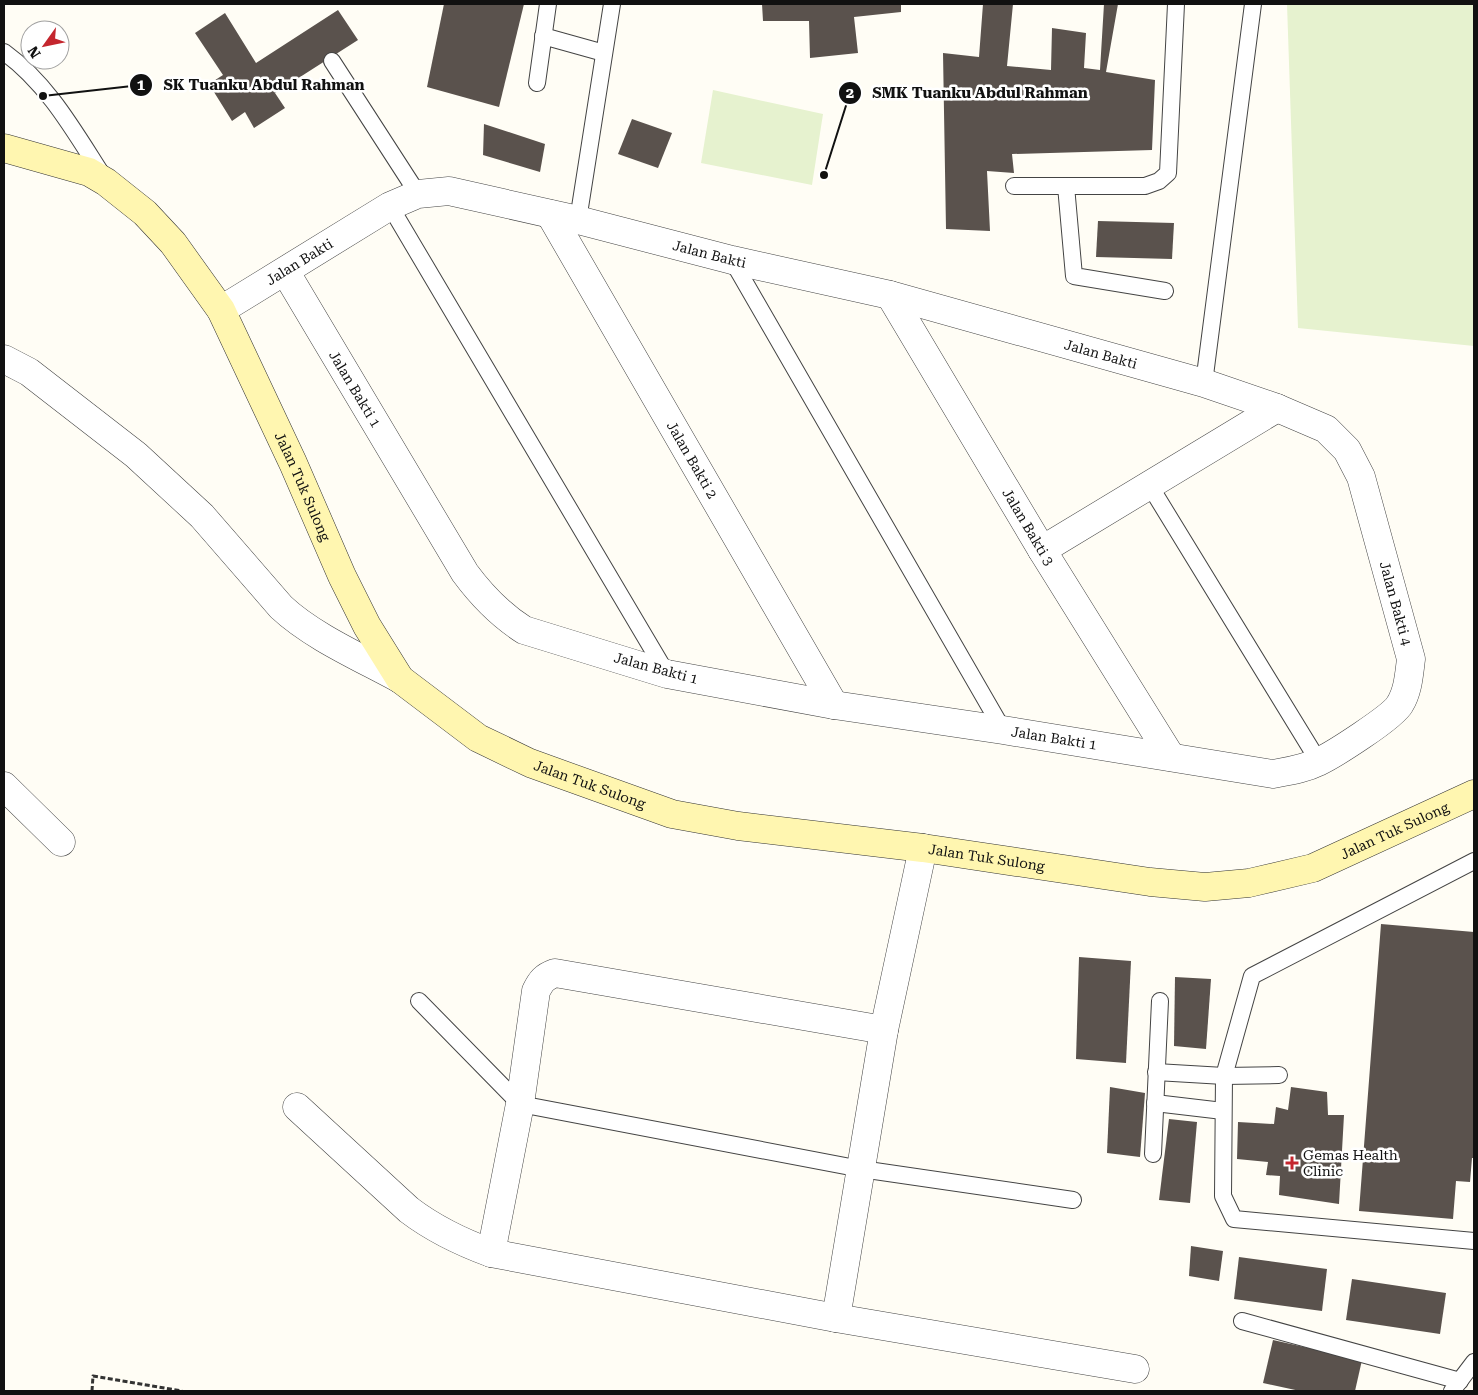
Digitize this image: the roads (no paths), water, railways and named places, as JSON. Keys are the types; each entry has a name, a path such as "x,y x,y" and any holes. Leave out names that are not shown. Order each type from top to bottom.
{"street":[{"name":"Jalan Tuk Sulong","path":"4,148 89,172 106,182 145,213 173,243 221,310 294,463 346,584 367,626 400,679 478,738 530,763 672,814 738,826 923,848 1150,882 1206,887 1249,883 1313,868 1474,794"},
{"name":"Jalan Bakti","path":"221,310 390,206 418,194 449,191 578,220 732,260 890,295 1211,386"},
{"name":"Jalan Bakti 2","path":"550,214 834,705"},
{"name":"Jalan Bakti 1","path":"285,271 465,573 480,594 505,618 524,630 667,674 834,705 1003,730 1219,766"},
{"name":"Jalan Bakti 3","path":"890,295 1042,550 1171,757"},
{"path":"4,359 29,372 136,455 202,516 292,618 400,679"},
{"name":"Jalan Bakti 4","path":"1211,386 1277,408 1326,429 1347,450 1361,477 1410,659 1409,682 1400,706 1384,721 1319,762 1295,770 1273,774 1219,766"},
{"path":"1042,550 1277,408"},
{"path":"4,786 61,842"},
{"path":"836,1318 884,1030 923,848"},
{"path":"491,1253 520,1104 536,991 541,981 547,976 555,974 884,1030"},
{"path":"297,1107 409,1210 428,1224 491,1253 836,1318 1135,1369"}],"lane":[{"path":"537,83 548,4"},
{"path":"578,220 612,4"},
{"path":"1014,186 1145,186 1159,182 1168,174 1176,4"},
{"path":"1211,386 1253,4"},
{"path":"543,36 604,53"},
{"path":"4,52 41,85 60,110 106,182"},
{"path":"332,61 418,194"},
{"path":"1066,186 1074,276 1165,291"},
{"path":"390,206 667,674"},
{"path":"732,260 1003,730"},
{"path":"1150,486 1319,762"},
{"path":"1474,861 1252,976 1224,1076 1222,1196 1234,1219 1474,1241"},
{"path":"420,1001 520,1104 861,1169 1073,1200"},
{"path":"1153,1154 1160,1001"},
{"path":"1156,1072 1224,1076 1279,1075"},
{"path":"1155,1103 1223,1111"},
{"path":"1242,1321 1456,1386 1474,1362"}],"place":[{"name":"SK Tuanku Abdul Rahman","path":"43,96"},
{"name":"SMK Tuanku Abdul Rahman","path":"824,175"},
{"name":"Gemas Health Clinic","path":"1292,1163"}]}
